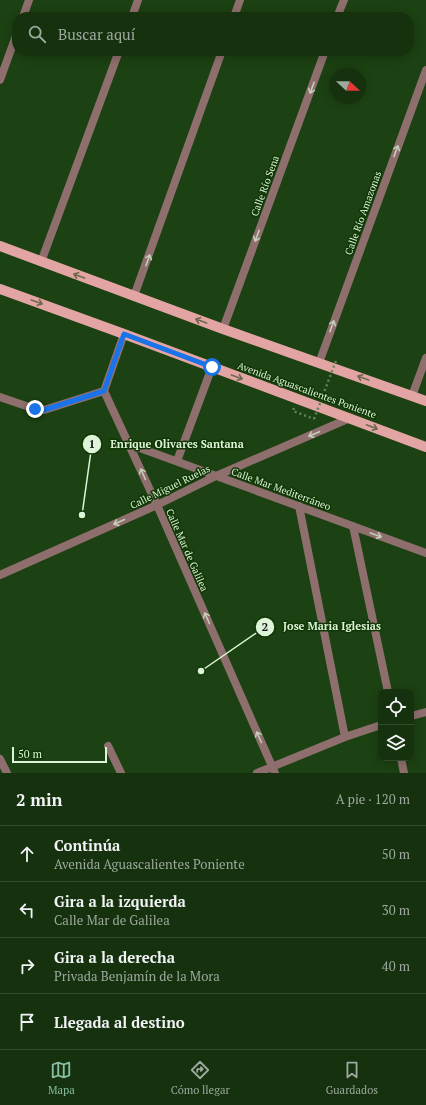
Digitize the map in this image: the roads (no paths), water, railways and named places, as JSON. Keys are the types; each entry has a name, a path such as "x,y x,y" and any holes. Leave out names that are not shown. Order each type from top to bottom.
{"main road":[{"path":"0,246 223,329 426,401"},
{"name":"Avenida Aguascalientes Poniente","path":"0,289 426,447"}],"street":[{"path":"25,12 29,0"},
{"path":"134,12 138,0"},
{"path":"236,12 240,0"},
{"path":"340,12 344,0"},
{"path":"0,80 12,47"},
{"path":"41,262 117,56"},
{"path":"134,296 220,56"},
{"name":"Calle Río Sena","path":"223,329 323,56"},
{"name":"Calle Río Amazonas","path":"319,363 426,70"},
{"path":"0,397 35,409 44,410 104,391 124,334"},
{"path":"412,396 426,358"},
{"path":"177,461 212,367"},
{"name":"Calle Mar de Galilea","path":"104,391 157,505 274,770"},
{"name":"Calle Miguel Ruelas","path":"0,576 157,505 216,476 350,418"},
{"name":"Calle Mar Mediterráneo","path":"129,444 426,553"},
{"path":"299,506 345,737"},
{"path":"353,526 387,689"},
{"path":"414,715 426,712"},
{"path":"257,773 274,770 345,737 378,726"},
{"path":"108,746 120,773"},
{"path":"0,759 4,772"},
{"path":"402,761 404,773"}],"place":[{"name":"Enrique Olivares Santana","path":"82,515"},
{"name":"Jose Maria Iglesias","path":"201,671"}]}
